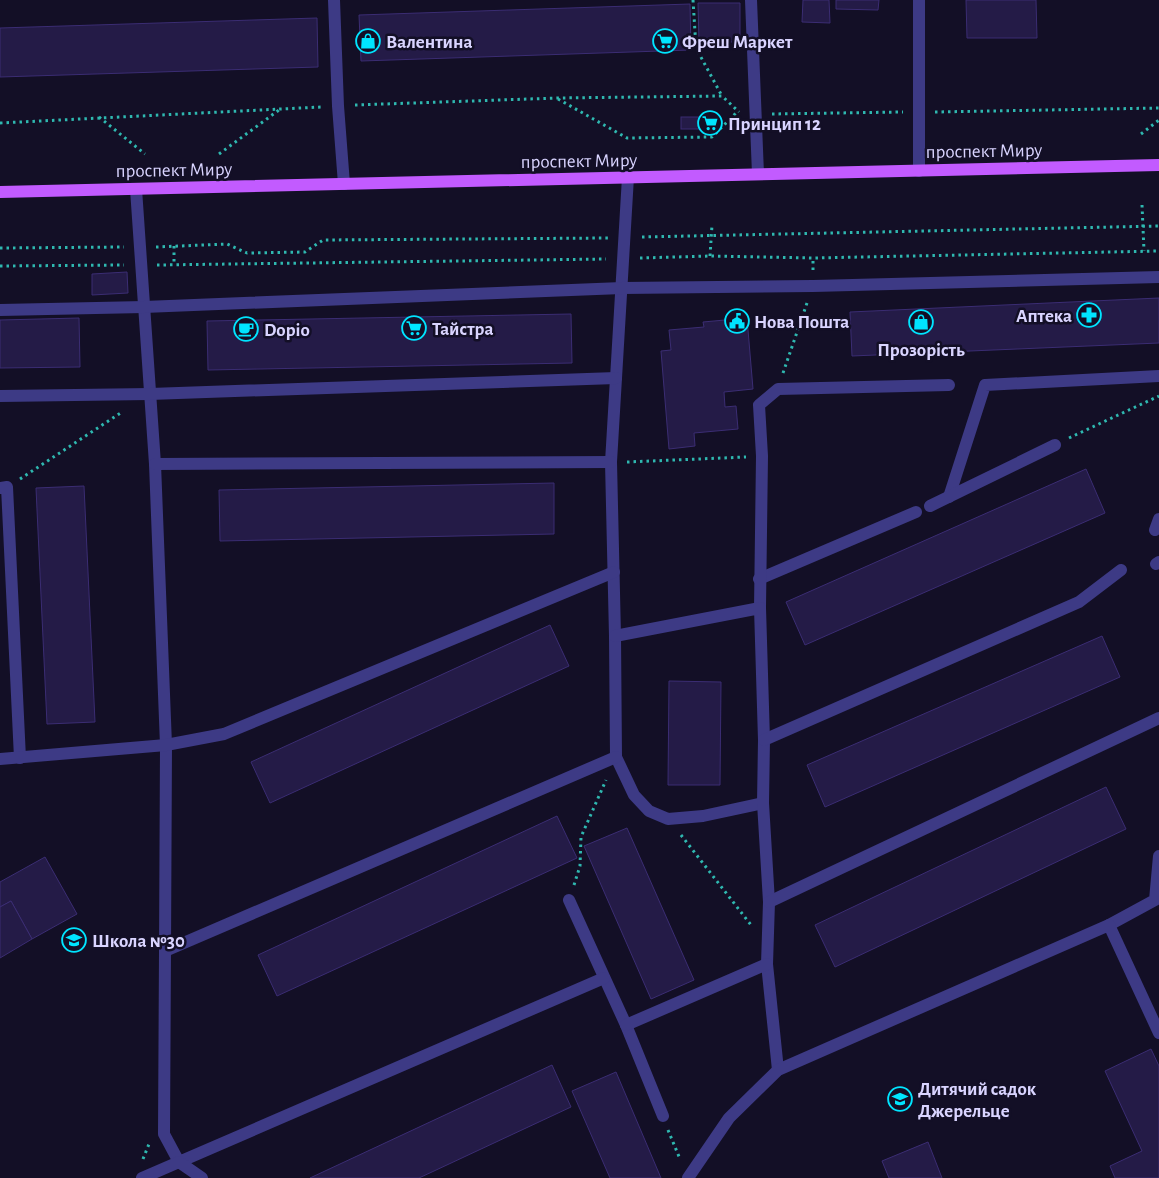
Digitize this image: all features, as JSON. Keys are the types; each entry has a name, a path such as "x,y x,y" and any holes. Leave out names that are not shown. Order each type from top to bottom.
{"main road":[{"name":"проспект Миру","path":"0,192 1159,165"}],"street":[{"path":"334,0 338,106 344,184"},
{"path":"751,0 758,174"},
{"path":"919,0 919,170"},
{"path":"628,177 611,462 616,757 634,795 649,811 668,819 703,816 763,803"},
{"path":"136,189 154,464 166,745 164,1134 179,1162 202,1178"},
{"path":"0,310 144,307 622,288 813,286 1159,277"},
{"path":"949,497 984,385 1159,376"},
{"path":"0,396 150,394 616,378"},
{"path":"778,1070 767,964 769,902 763,803 764,740 759,579 762,456 759,405 778,389 949,385"},
{"path":"930,506 1055,445"},
{"path":"154,464 611,462"},
{"path":"4,488 20,758"},
{"path":"759,579 916,512"},
{"path":"764,740 1079,602 1120,570"},
{"path":"0,759 166,745 224,734 614,572"},
{"path":"615,636 760,608"},
{"path":"769,902 1159,718"},
{"path":"165,951 616,757"},
{"path":"688,1178 729,1118 778,1070 1109,925 1155,900 1159,856"},
{"path":"570,900 626,1024 662,1116"},
{"path":"1109,925 1159,1033"},
{"path":"626,1024 767,964"},
{"path":"142,1178 604,978"}],"path":[{"path":"693,0 696,48 722,96 737,112 756,114 1159,108"},
{"path":"0,122 558,98 722,96"},
{"path":"558,98 627,138 712,137 737,112"},
{"path":"219,154 280,109"},
{"path":"99,117 145,154"},
{"path":"1141,134 1159,120"},
{"path":"1142,204 1144,251"},
{"path":"710,256 712,225"},
{"path":"0,248 227,244 247,253 256,253 305,252 323,240 625,238 1159,226"},
{"path":"174,246 174,265"},
{"path":"0,266 710,256 813,258 1159,251"},
{"path":"778,389 813,286 813,258"},
{"path":"4,488 150,394"},
{"path":"1055,445 1159,396"},
{"path":"611,462 762,456"},
{"path":"570,900 580,866 581,837 616,757"},
{"path":"668,819 767,945"},
{"path":"662,1116 680,1160"}],"building":[{"path":"803,0 829,0 830,23 802,22"},
{"path":"836,0 879,0 878,10 836,9"},
{"path":"966,0 1036,0 1037,38 967,38"},
{"path":"698,3 740,3 740,42 699,42"},
{"path":"690,4 691,50 361,61 359,15"},
{"path":"317,18 318,67 0,77 0,28"},
{"path":"681,117 716,117 716,129 681,129"},
{"path":"127,272 128,293 92,295 92,274"},
{"path":"1159,298 1159,343 852,356 850,312"},
{"path":"571,314 572,363 208,370 207,321"},
{"path":"79,318 80,367 0,368 0,320"},
{"path":"747,318 753,389 724,392 725,407 736,406 738,429 694,433 695,446 669,449 661,351 671,350 669,330 704,327 703,322"},
{"path":"1086,469 1105,513 805,645 786,602"},
{"path":"554,483 554,534 220,541 219,490"},
{"path":"84,486 95,722 47,724 36,488"},
{"path":"550,625 569,666 270,803 251,762"},
{"path":"1102,636 1120,677 825,807 807,765"},
{"path":"669,681 721,682 720,785 668,785"},
{"path":"1106,787 1126,829 835,967 815,925"},
{"path":"557,816 577,858 277,996 258,955"},
{"path":"627,828 694,980 651,999 584,846"},
{"path":"45,857 77,914 32,939 11,901 0,907 0,882"},
{"path":"11,901 32,939 0,958 0,907"},
{"path":"1151,1049 1159,1066 1159,1178 1115,1178 1110,1166 1142,1151 1105,1071"},
{"path":"552,1065 571,1107 419,1178 310,1178"},
{"path":"616,1072 661,1178 610,1178 572,1091"},
{"path":"928,1142 942,1178 889,1178 882,1161"}],"place":[{"name":"Валентина","path":"368,41"},
{"name":"Фреш Маркет","path":"665,41"},
{"name":"Принцип 12","path":"710,123"},
{"name":"Аптека","path":"1089,315"},
{"name":"Нова Пошта","path":"737,321"},
{"name":"Прозорість","path":"921,322"},
{"name":"Тайстра","path":"414,328"},
{"name":"Dopio","path":"246,329"},
{"name":"Школа №30","path":"74,940"},
{"name":"Дитячий садок Джерельце","path":"900,1099"}]}
